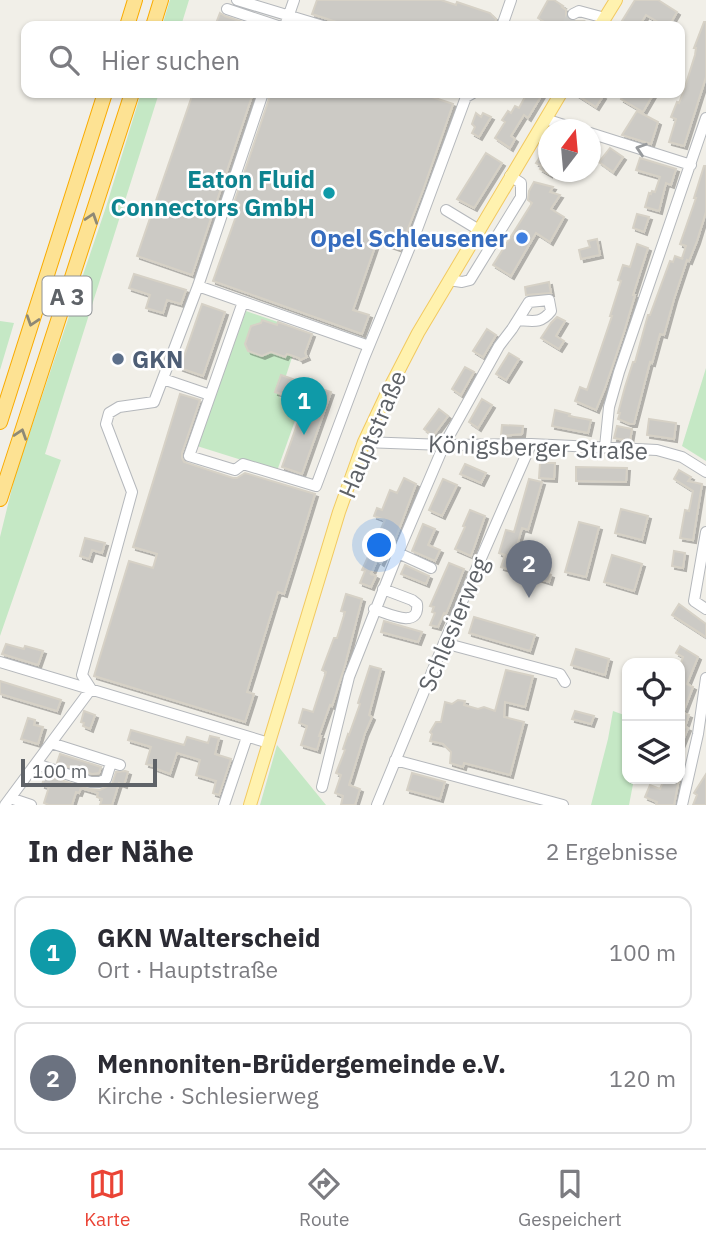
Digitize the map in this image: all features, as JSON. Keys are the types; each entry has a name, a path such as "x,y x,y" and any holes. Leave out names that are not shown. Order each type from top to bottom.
{"highway":[{"path":"129,21 135,0"},
{"path":"155,21 161,0"},
{"name":"A 3","path":"0,422 103,98"},
{"name":"A 3","path":"0,499 130,98"}],"main road":[{"path":"604,21 616,0"},
{"name":"Hauptstraße","path":"545,119 558,98"},
{"name":"Hauptstraße","path":"250,805 339,512 365,442 408,351 538,130"}],"street":[{"path":"237,0 287,21 294,0"},
{"path":"504,21 511,0"},
{"path":"227,9 263,21"},
{"path":"573,14 579,11 601,21"},
{"path":"91,689 82,675 132,492 106,424 109,413 119,407 155,402 198,286 261,98"},
{"path":"243,302 189,456 234,470 243,464 316,486 469,98"},
{"path":"605,447 609,407 618,372 706,118"},
{"path":"601,136 691,165"},
{"path":"449,280 470,280 521,197 522,183 510,176"},
{"path":"446,210 479,230"},
{"path":"198,286 369,346"},
{"path":"322,788 349,677 374,610 444,445 499,346 518,320"},
{"path":"163,379 209,395"},
{"name":"Königsberger Straße","path":"365,442 531,444 670,452 706,472"},
{"name":"Schlesierweg","path":"377,805 531,444"},
{"path":"706,533 694,601 706,610"},
{"path":"398,553 431,568"},
{"path":"374,610 410,619 418,610 417,604 412,600 383,589"},
{"path":"444,643 560,674 565,682"},
{"path":"0,662 269,743"},
{"path":"682,805 703,713 706,678"},
{"path":"31,805 8,802 91,689"},
{"path":"224,805 247,737"},
{"path":"36,764 91,782 106,779 115,766 51,743"},
{"path":"396,760 563,805"}],"green space":[{"path":"170,0 189,0 183,21 164,21"},
{"path":"139,98 157,98 45,454 61,460 0,636 0,537 15,476 106,207"},
{"path":"246,311 301,330 279,397 301,404 277,471 197,446"},
{"path":"0,321 14,323 0,370"},
{"path":"706,368 706,461 682,446"},
{"path":"613,711 622,714 622,784 633,784 629,805 591,805"},
{"path":"277,745 326,805 260,805"}],"building":[{"path":"317,0 441,0 456,5 457,2 490,13 496,19 334,21 312,14"},
{"path":"548,0 554,0 566,10 569,21 543,21 538,18"},
{"path":"635,0 658,0 677,12 672,21 656,21 646,15 642,21 622,21"},
{"path":"220,13 240,21 217,21"},
{"path":"706,22 706,77 684,146 669,142 676,119 671,117 677,102 685,98 685,87 695,55 694,48"},
{"path":"191,98 251,98 192,275 137,256"},
{"path":"269,98 435,98 453,104 400,249 377,241 353,310 369,315 362,334 213,281 240,205 234,203"},
{"path":"524,98 540,98 528,118 524,115 511,136 515,139 510,148 495,138 508,111 511,113 515,106 519,108"},
{"path":"582,98 602,98 596,107"},
{"path":"622,98 651,98 643,112"},
{"path":"637,111 658,122 651,144 622,135"},
{"path":"476,113 481,117 483,113 491,117 479,137 472,133"},
{"path":"610,148 623,157 613,172 601,163"},
{"path":"486,153 502,163 474,208 457,199"},
{"path":"640,158 676,169 671,185 666,183 659,211 645,207 649,193 655,192 660,177 636,170"},
{"path":"704,166 706,212 697,241 689,261 687,260 664,335 660,334 652,363 650,362 634,424 630,424 618,419 625,387 648,315 670,261 673,262 675,256 683,259 686,246 680,244"},
{"path":"534,182 553,187 550,192 560,195 551,209 564,217 550,242 536,233 511,276 493,265 532,203 528,200"},
{"path":"637,214 649,217 644,232 633,228"},
{"path":"597,239 600,255 581,259 579,250 590,247 588,241"},
{"path":"637,244 648,248 624,332 596,410 575,401 580,387 587,390 612,316 623,265 630,267"},
{"path":"134,274 186,290 181,304 167,300 163,313 146,308 150,295 129,288"},
{"path":"549,282 551,293 526,295 525,287"},
{"path":"202,304 225,312 203,376 180,368"},
{"path":"557,317 565,321 556,336 564,341 559,349 541,338"},
{"path":"262,320 277,325 278,322 312,334 305,353 307,357 300,360 287,354 285,357 271,352 262,356 248,351 245,344 251,326 261,323"},
{"path":"487,329 496,335 483,357 473,351"},
{"path":"509,353 519,359 506,380 496,374"},
{"path":"465,367 474,372 461,395 452,389"},
{"path":"281,375 331,392 302,474 282,467 305,402 275,392"},
{"path":"180,394 200,400 182,453 184,462 233,478 245,473 315,494 284,594 278,592 247,692 254,694 245,722 94,676 129,561 153,568 157,554 133,547"},
{"path":"482,399 492,405 478,428 469,422"},
{"path":"439,409 448,416 433,436 424,429"},
{"path":"555,410 591,420 588,433 552,426"},
{"path":"649,419 676,423 674,439 647,435"},
{"path":"502,425 523,426 522,434 501,436"},
{"path":"617,426 632,429 630,441 614,438"},
{"path":"540,463 555,463 554,479 539,478"},
{"path":"465,464 486,473 481,483 460,474"},
{"path":"576,467 627,468 626,482 576,481"},
{"path":"679,470 691,477 688,481 702,484 693,540 680,538 685,510 689,511 693,491 674,479"},
{"path":"404,478 416,484 395,540 392,539 381,563 377,560 371,574 376,576 371,587 360,583 365,571 362,570 385,520 374,516 377,508 382,510 390,490 397,493"},
{"path":"443,479 457,485 442,516 429,510"},
{"path":"529,479 542,482 528,530 522,528 512,563 551,575 549,582 501,567 505,555 499,553 506,530 514,532"},
{"path":"621,509 648,516 642,540 615,533"},
{"path":"470,510 485,516 471,556 455,549"},
{"path":"579,522 599,527 586,577 565,572"},
{"path":"423,524 435,529 428,545 440,550 435,561 412,551"},
{"path":"85,538 105,543 102,553 92,550 89,559 80,556"},
{"path":"674,551 685,553 683,568 672,566"},
{"path":"612,555 642,564 634,591 604,582"},
{"path":"449,563 464,569 438,627 430,625 435,613 432,612 434,607 430,606"},
{"path":"405,565 429,576 426,584 401,574"},
{"path":"346,594 362,599 345,665 319,736 317,750 301,745 307,726 299,723 303,709 313,712 326,672 322,670 334,638 337,638 345,612 341,611"},
{"path":"679,604 706,624 706,637 672,615"},
{"path":"474,617 535,635 530,651 469,633"},
{"path":"384,621 422,632 418,642 381,632"},
{"path":"6,644 43,651 38,665 2,654"},
{"path":"680,646 698,657 687,684 693,687 685,708 685,658 676,653"},
{"path":"576,649 609,659 605,675 571,665"},
{"path":"370,666 381,669 369,715 372,717 349,785 360,789 355,805 341,805 343,796 335,793 341,775 336,773"},
{"path":"506,670 533,676 525,707 505,702 504,717 524,722 510,775 464,763 463,767 450,763 451,752 443,744 430,741 430,732 436,722 441,722 445,702 452,704 458,700 465,701 464,705 495,711"},
{"path":"0,681 61,700 57,711 0,694"},
{"path":"84,711 95,715 90,729 81,722"},
{"path":"575,711 594,716 591,724 572,719"},
{"path":"28,718 35,720 34,725 43,727 38,744 21,739"},
{"path":"131,730 184,745 187,737 208,743 210,736 219,738 215,754 231,759 219,795 213,793 216,781 196,775 200,760 177,753 170,774 146,764 151,747 128,740"},
{"path":"60,754 101,767 99,773 92,774 57,763"},
{"path":"116,772 128,772 124,785 119,783 112,805 100,805 102,799 97,797 98,793 81,788 79,793 76,792 72,805 44,803 49,787 42,785 45,775 100,790 112,784"},
{"path":"412,773 445,782 440,799 407,790"},
{"path":"706,774 706,805 693,805 697,795 694,793"},
{"path":"662,784 678,784 674,805 656,805 657,802 645,797 650,785 660,789"}],"tunnel":[{"path":"569,21 573,14"}],"place":[{"name":"Eaton Fluid Connectors GmbH","path":"329,193"},
{"name":"Opel Schleusener","path":"522,238"},
{"name":"GKN","path":"118,359"},
{"name":"GKN Walterscheid","path":"304,435"},
{"name":"Mennoniten-Brüdergemeinde e.V.","path":"529,598"}]}
